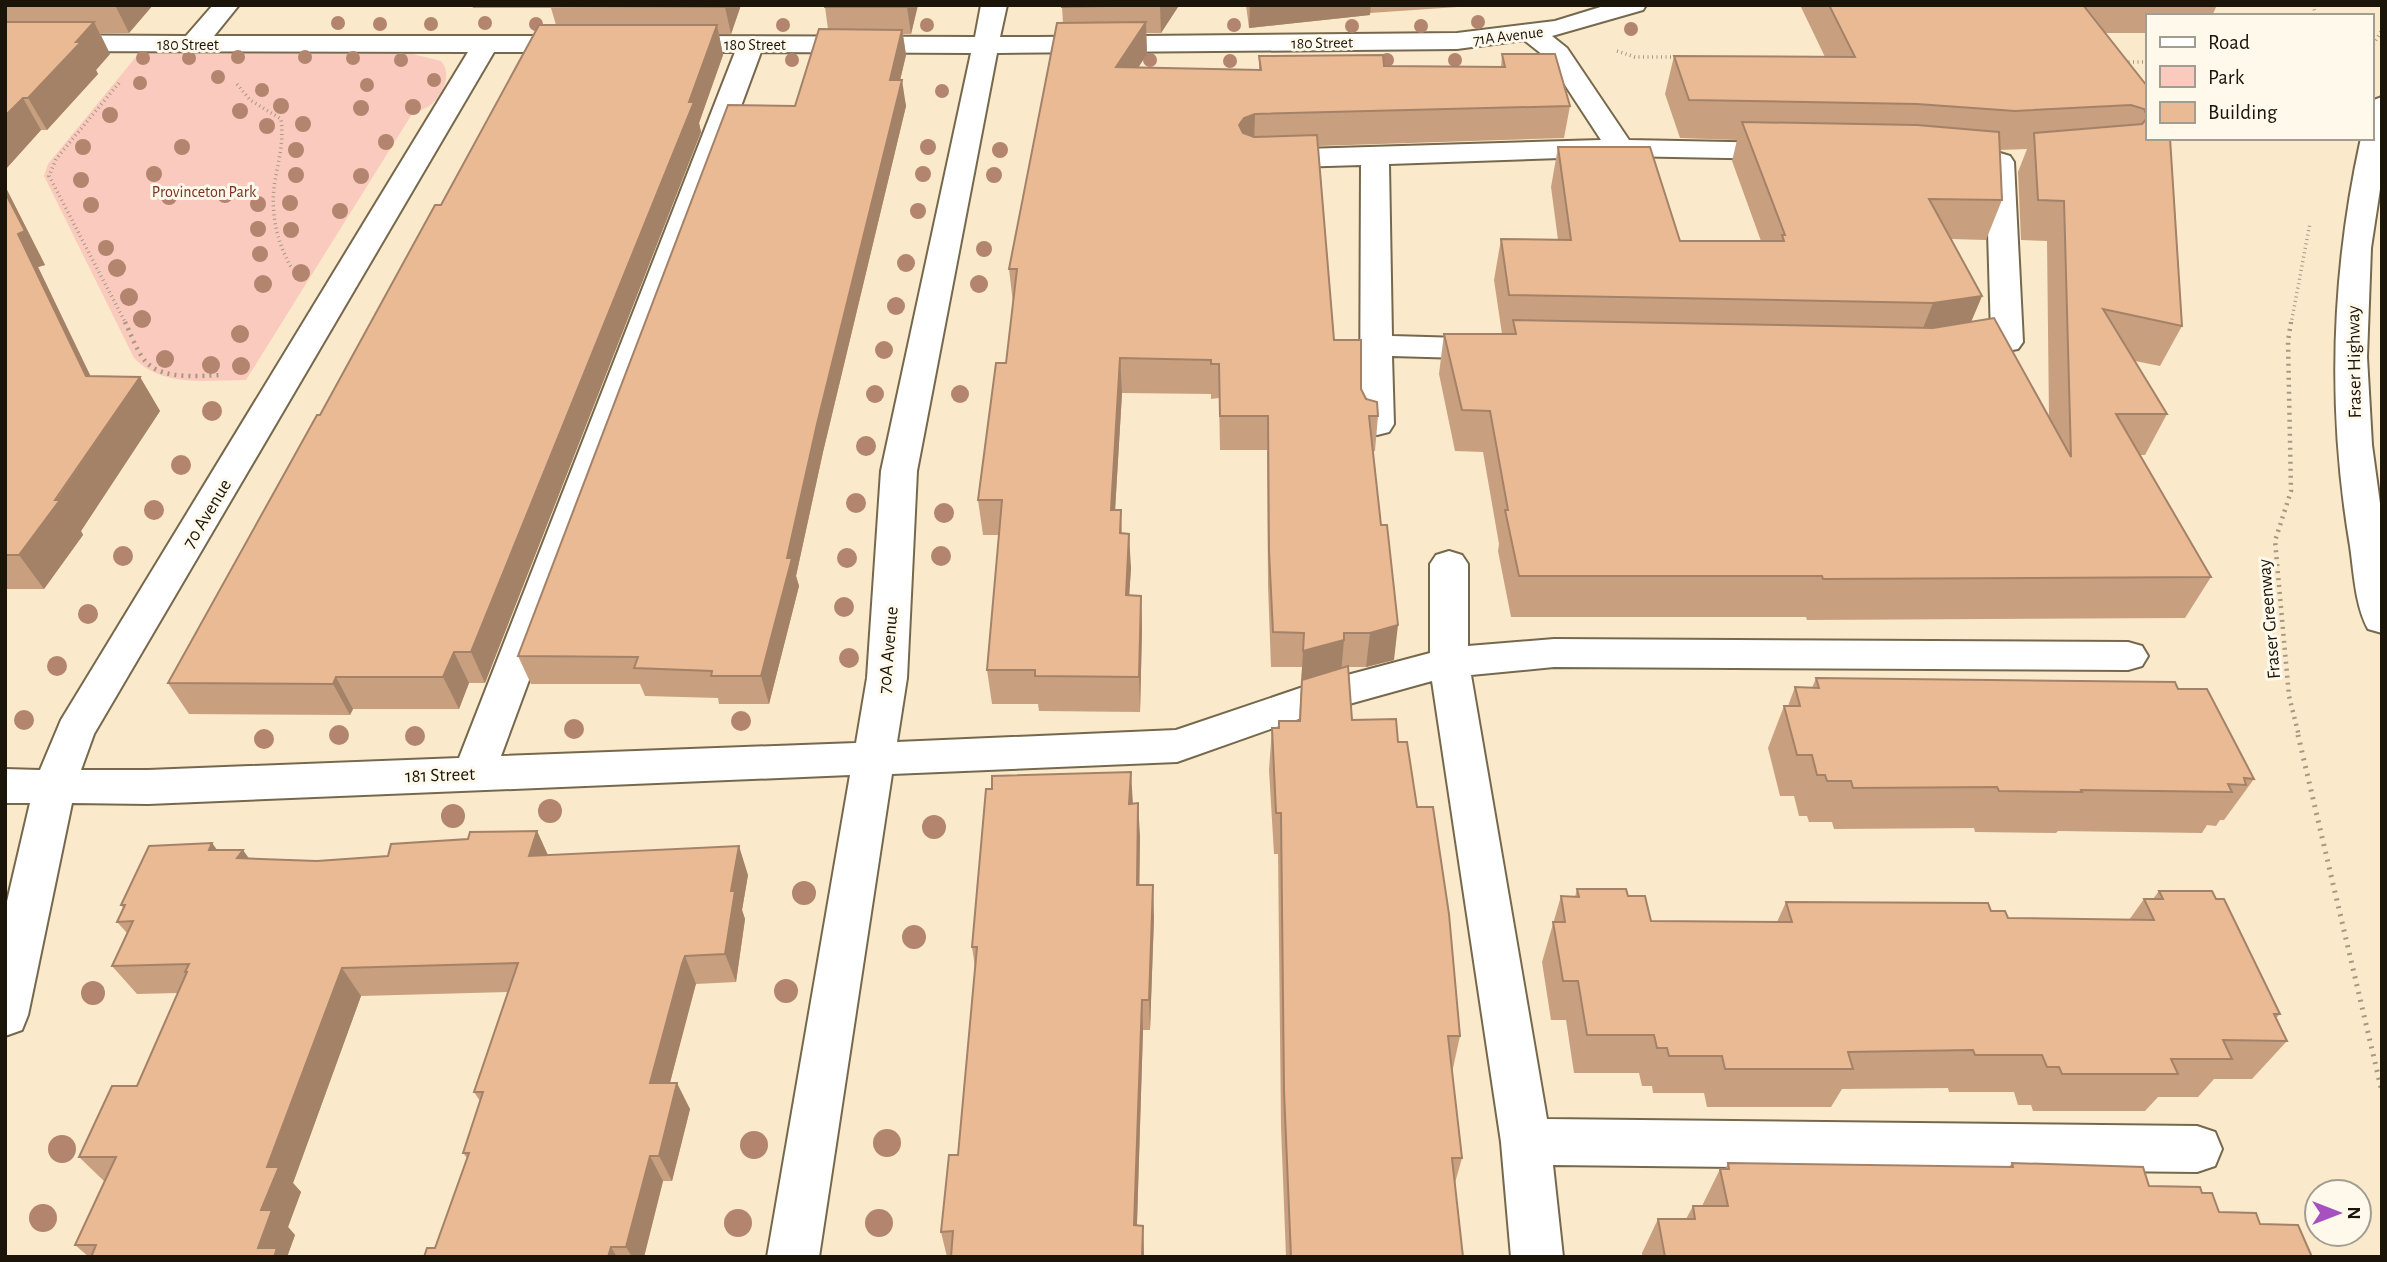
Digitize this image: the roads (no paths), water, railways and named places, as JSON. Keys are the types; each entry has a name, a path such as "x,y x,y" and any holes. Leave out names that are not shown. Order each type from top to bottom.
{"street":[{"path":"192,44 227,5"},
{"name":"70A Avenue","path":"793,1257 887,678 899,471 995,5"},
{"name":"71A Avenue","path":"1379,41 1457,41 1531,33 1570,25 1634,5"},
{"path":"1531,33 1558,54 1620,148"},
{"name":"180 Street","path":"639,44 988,45 1379,41"},
{"name":"180 Street","path":"5,44 612,44"},
{"name":"70 Avenue","path":"5,1015 54,787 75,731 486,44"},
{"path":"474,772 751,44"},
{"name":"Fraser Highway","path":"2382,106 2354,266 2350,396 2369,560 2382,619"},
{"path":"1254,159 1375,158 1620,148 1808,152"},
{"path":"1375,158 1377,424"},
{"path":"1930,354 2007,342 1999,160"},
{"path":"1376,346 1524,350"},
{"path":"1449,564 1449,662 1526,1142 1537,1257"},
{"name":"181 Street","path":"5,786 148,787 1177,746 1306,701 1449,662 1554,653 2128,656"},
{"path":"1526,1142 2197,1149"}],"park label":[{"name":"Provinceton Park","path":"204,191"}]}
